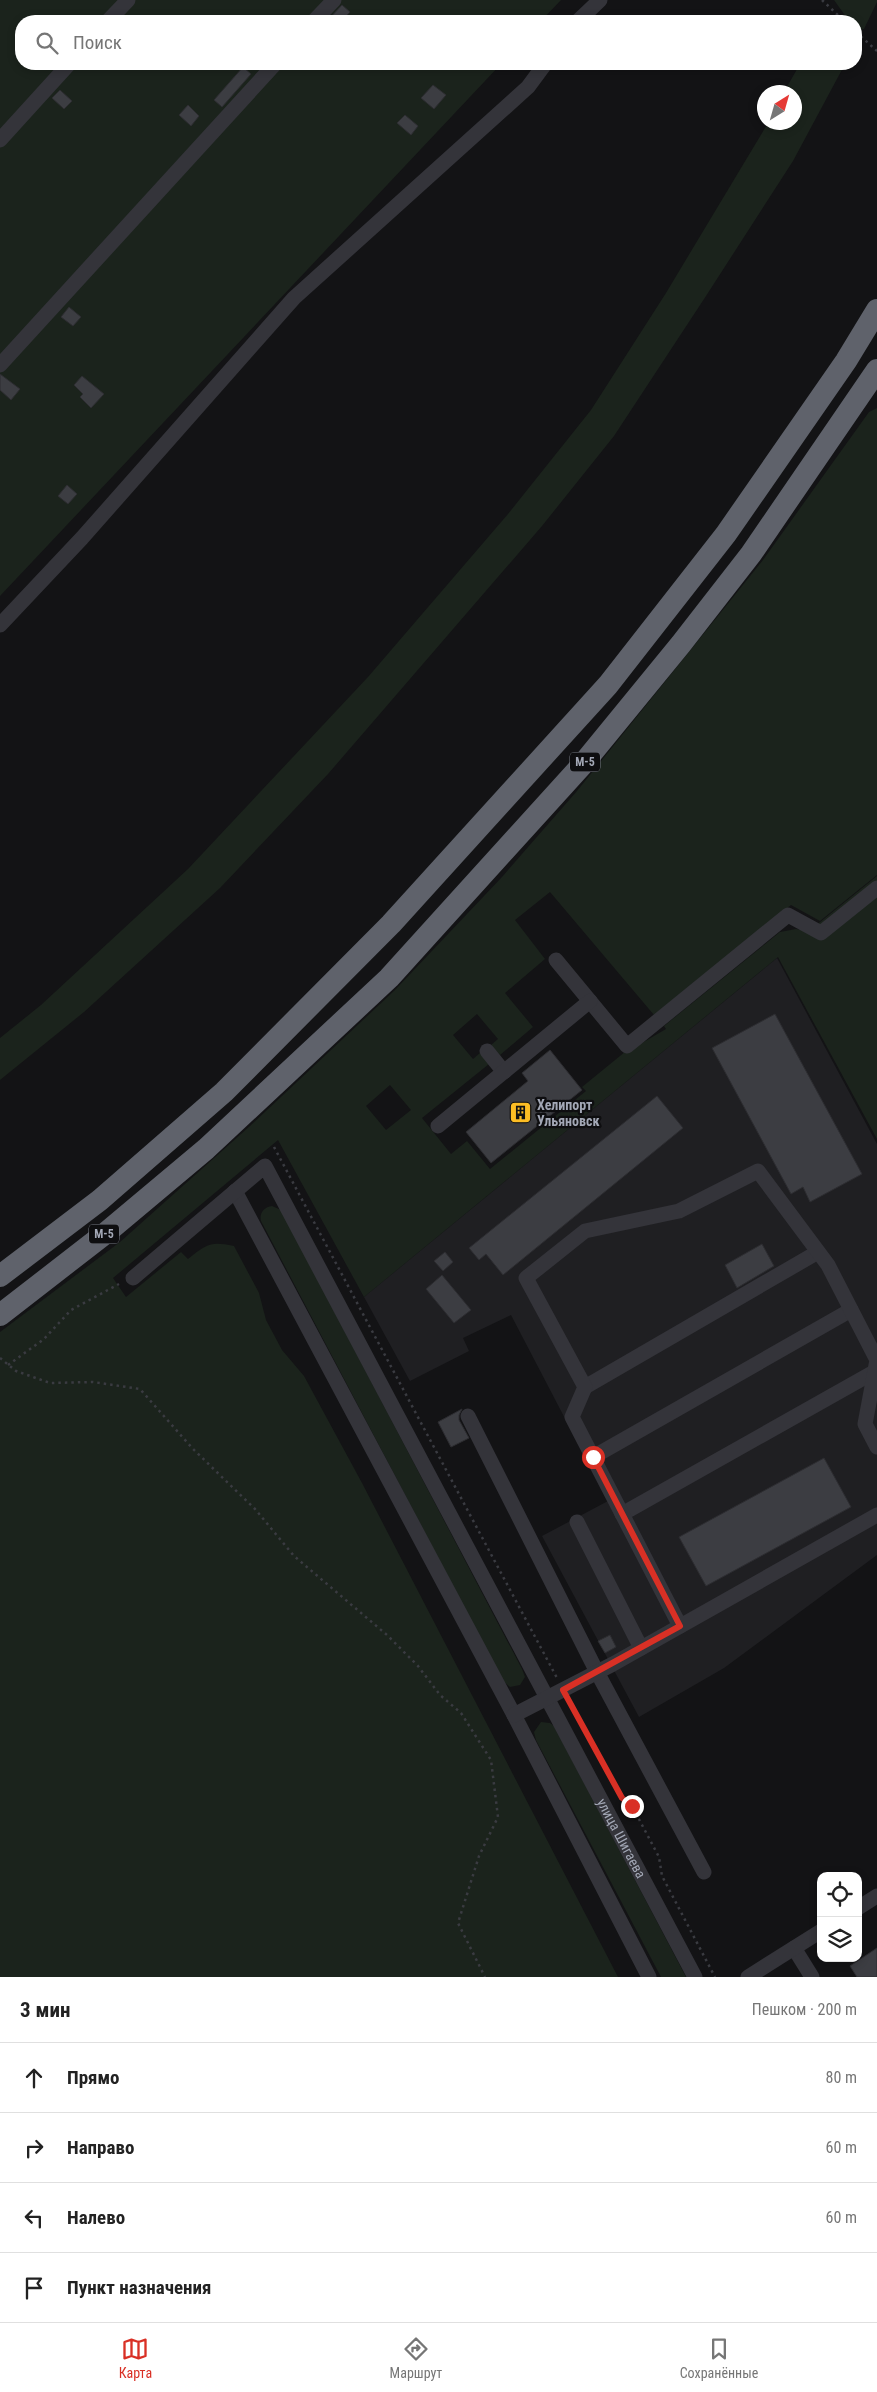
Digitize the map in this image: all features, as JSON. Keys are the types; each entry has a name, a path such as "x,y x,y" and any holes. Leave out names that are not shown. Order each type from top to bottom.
{"highway":[{"name":"М-5","path":"0,1276 100,1200 224,1092 418,895 608,685 726,534 846,361 877,310"},
{"name":"М-5","path":"0,1315 107,1232 206,1149 389,978 582,765 681,644 751,554 877,371"}],"street":[{"path":"114,15 128,0"},
{"path":"320,15 334,0"},
{"path":"584,15 600,0"},
{"path":"0,140 64,70"},
{"path":"0,364 270,70"},
{"path":"0,625 82,538 294,298 528,87 541,70"},
{"path":"556,960 627,1046 788,915 821,933 877,888"},
{"path":"438,1126 590,1001"},
{"path":"487,1050 504,1072"},
{"name":"улица Шигаева","path":"235,1191 265,1166 695,1977"},
{"path":"584,1387 526,1278 585,1232 679,1212 758,1171 828,1265 877,1360 865,1424 877,1447"},
{"path":"133,1278 235,1191 514,1715 649,1977"},
{"path":"680,1626 572,1417 584,1387 818,1252"},
{"path":"593,1457 851,1310"},
{"path":"622,1514 874,1372"},
{"path":"468,1416 597,1672 704,1872"},
{"path":"514,1715 641,1648 877,1515"},
{"path":"576,1522 641,1648"},
{"path":"862,1905 877,1896"},
{"path":"748,1977 817,1934"},
{"path":"794,1948 812,1977"}],"path":[{"path":"822,0 838,15"},
{"path":"862,37 877,51"},
{"path":"274,1147 563,1690 622,1798 632,1806 659,1857 662,1876 715,1977"},
{"path":"8,1365 44,1338 71,1310 108,1288 133,1278"},
{"path":"0,1358 16,1371 50,1383 93,1382 140,1389 193,1449 255,1509 294,1556 387,1635 418,1666 440,1695 461,1714 491,1760 498,1817 479,1856 458,1923 485,1977"}],"shaded area":[{"path":"0,0 561,0 547,15 15,15 15,70 495,70 0,596"},
{"path":"834,0 877,0 864,29 862,29 862,15 845,15"},
{"path":"797,70 842,70 793,161 614,436 542,526 328,774 220,888 84,1012 0,1080 0,1038 41,1005 188,869 368,677 508,514 591,410 666,293 764,130 802,130 802,85 788,85"},
{"path":"877,408 877,875 820,921 791,905 654,1015 550,892 515,920 545,959 505,993 533,1027 500,1055 491,1045 498,1039 477,1014 453,1035 473,1059 480,1053 489,1064 422,1118 451,1154 467,1141 490,1169 586,1091 582,1087 631,1047 666,1029 664,1026 780,932 796,929 809,931 877,876 877,1139 778,957 364,1297 278,1140 113,1278 126,1297 181,1252 188,1259 209,1245 234,1246 259,1293 266,1320 282,1350 304,1376 362,1483 618,1977 0,1977 0,1332 120,1242 250,1126 395,990 502,877 577,791 763,560 869,412","holes":["390,1085 411,1110 386,1130 366,1106"]},
{"path":"777,958 877,1144 877,1555 724,1668 639,1717 542,1536 608,1501 511,1315 463,1338 469,1351 410,1381 364,1297"},
{"path":"272,1206 281,1210 522,1669 525,1677 520,1685 510,1687 503,1681 261,1221 263,1211"},
{"path":"541,1722 550,1723 554,1726 686,1977 661,1977 536,1740 534,1732"}],"building":[{"path":"342,5 350,12 347,15 333,15"},
{"path":"240,70 246,70 251,74 222,107 214,100"},
{"path":"433,85 446,95 434,109 421,98"},
{"path":"60,90 72,101 64,109 52,98"},
{"path":"188,105 199,116 191,126 179,115"},
{"path":"405,115 418,126 411,135 397,123"},
{"path":"69,307 81,317 73,326 61,317"},
{"path":"0,374 20,389 11,400 0,390"},
{"path":"82,376 104,394 91,408 80,397 83,394 74,385"},
{"path":"67,485 77,494 68,504 58,496"},
{"path":"775,1014 862,1174 810,1202 803,1187 791,1194 712,1048"},
{"name":"Хелипорт Ульяновск","path":"550,1050 582,1090 491,1163 466,1132 528,1081 522,1073"},
{"path":"657,1096 683,1128 503,1275 486,1254 479,1260 469,1248"},
{"path":"762,1244 774,1266 737,1288 725,1265"},
{"path":"445,1252 453,1262 443,1271 434,1261"},
{"path":"442,1275 471,1310 454,1323 426,1289"},
{"path":"462,1409 459,1420 469,1438 451,1447 438,1422"},
{"path":"824,1458 851,1507 706,1586 679,1537"},
{"path":"610,1635 616,1647 605,1653 598,1641"},
{"path":"877,1948 877,1977 857,1977 850,1966 856,1962 862,1962 862,1958"}],"place":[{"name":"Хелипорт Ульяновск","path":"521,1113"}],"route":[{"path":"593,1457 680,1626 563,1690 622,1798 632,1806"}]}
